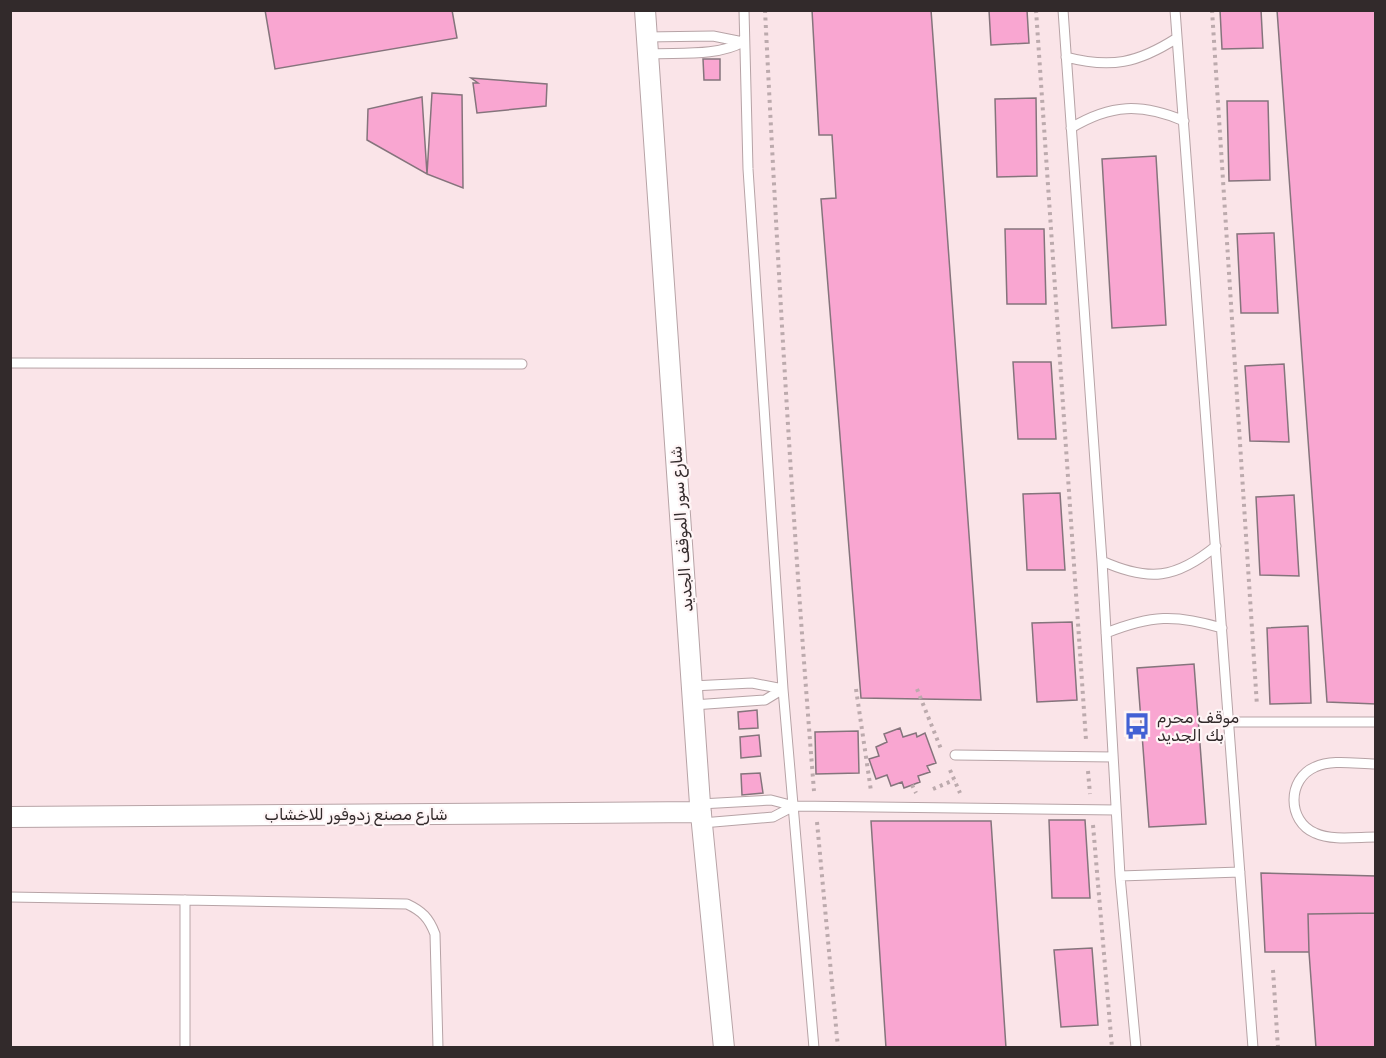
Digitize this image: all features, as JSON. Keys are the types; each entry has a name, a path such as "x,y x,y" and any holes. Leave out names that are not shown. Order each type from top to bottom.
{"street":[{"name":"شارع سور الموقف الجديد","path":"645,10 701,813 724,1047"},
{"name":"شارع مصنع زدوفور للاخشاب","path":"10,817 701,813"}],"lane":[{"path":"744,10 743,42 749,180 783,689 814,1047"},
{"path":"1063,10 1102,561 1120,876 1136,1047"},
{"path":"1175,10 1253,1047"},
{"path":"647,45 713,36 743,42"},
{"path":"1066,57 1087,63 1106,65 1123,63 1144,57 1177,38"},
{"path":"647,45 715,51 734,47 743,42"},
{"path":"1071,128 1107,111 1126,108 1146,108 1184,121"},
{"path":"10,363 522,364"},
{"path":"1102,561 1125,571 1149,575 1174,572 1196,562 1216,546"},
{"path":"1106,633 1133,622 1162,618 1192,620 1222,628"},
{"path":"693,696 752,683 783,689"},
{"path":"693,696 765,700 783,689"},
{"path":"1228,722 1376,722"},
{"path":"955,755 1113,757"},
{"path":"1376,764 1328,764 1316,767 1305,773 1294,794 1294,807 1298,818 1316,834 1328,837 1376,837"},
{"path":"701,813 771,800 794,806 1116,810"},
{"path":"701,813 773,817 794,806"},
{"path":"1120,876 1240,872"},
{"path":"10,897 407,904 420,910 430,920 435,934 438,1047"},
{"path":"185,900 185,1047"}],"path":[{"path":"765,10 783,363 800,626 837,1047"},
{"path":"1036,10 1087,757 1112,1047"},
{"path":"1212,10 1258,722"},
{"path":"856,689 873,807"},
{"path":"1274,970 1278,1047"}],"building":[{"path":"265,10 452,10 457,38 275,69"},
{"path":"812,10 931,10 981,700 861,698 821,199 836,198 832,135 819,135"},
{"path":"989,10 1027,10 1029,43 991,45"},
{"path":"1220,10 1261,10 1263,48 1222,49"},
{"path":"1277,10 1376,10 1376,704 1327,702"},
{"path":"703,59 720,59 720,80 704,80"},
{"path":"471,78 547,84 546,106 477,113 473,83 478,83"},
{"path":"432,93 462,95 463,188 427,174"},
{"path":"422,97 427,174 367,140 368,109"},
{"path":"1036,98 1037,176 997,177 995,99"},
{"path":"1227,101 1268,101 1270,180 1229,181"},
{"path":"1156,156 1166,325 1112,328 1102,159"},
{"path":"1005,229 1044,229 1046,304 1007,304"},
{"path":"1274,233 1278,313 1241,313 1237,234"},
{"path":"1013,362 1051,362 1056,439 1018,439"},
{"path":"1284,364 1289,442 1250,441 1245,366"},
{"path":"1060,493 1065,570 1027,570 1023,494"},
{"path":"1294,495 1299,576 1260,575 1256,497"},
{"path":"1072,622 1077,700 1037,702 1032,623"},
{"path":"1308,626 1311,703 1270,704 1267,628"},
{"path":"1194,664 1206,824 1149,827 1137,668"},
{"path":"757,710 758,728 739,729 738,712"},
{"path":"900,728 903,737 916,733 917,737 925,733 936,763 927,766 930,772 918,776 920,782 904,788 902,782 891,786 887,775 876,779 869,759 879,756 876,747 887,742 884,734"},
{"path":"858,731 859,773 816,774 815,732"},
{"path":"759,735 761,756 741,758 740,737"},
{"path":"760,773 763,793 742,795 741,774"},
{"path":"1049,820 1085,820 1090,898 1052,898"},
{"path":"871,821 991,821 1006,1048 886,1048"},
{"path":"1261,873 1376,876 1376,913 1308,914 1309,952 1265,952"},
{"path":"1376,913 1376,1048 1316,1048 1308,914"},
{"path":"1092,948 1098,1025 1061,1027 1054,950"}],"place":[{"name":"موقف محرم بك الجديد","path":"1137,726"}]}
